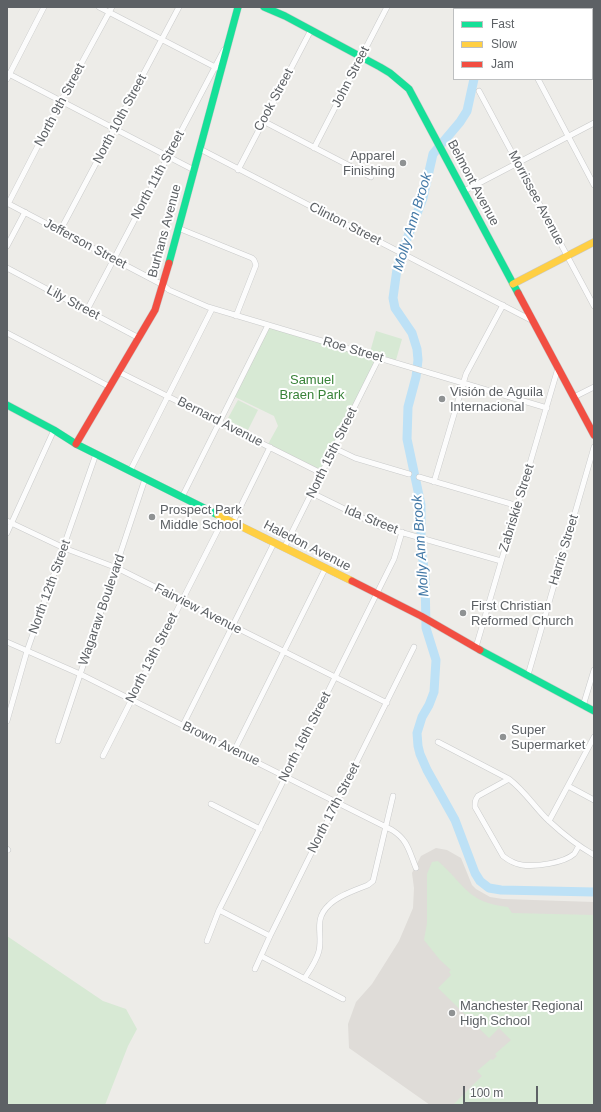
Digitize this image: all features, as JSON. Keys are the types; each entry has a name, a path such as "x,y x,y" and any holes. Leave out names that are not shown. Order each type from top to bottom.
{"main road":[{"name":"Burhans Avenue","path":"76,444 155,310 200,150 218,69 229,41 238,7"},
{"name":"Belmont Avenue","path":"264,7 311,30 390,73 409,89 432,129 447,160 594,434"},
{"path":"513,284 594,242"},
{"name":"Haledon Avenue","path":"7,405 54,430 76,444 420,616 594,711"}],"street":[{"path":"44,7 8,75 115,128 194,170"},
{"path":"99,7 110,10 162,40 218,69"},
{"name":"North 10th Street","path":"60,231 179,7"},
{"name":"John Street","path":"314,148 387,7"},
{"name":"North 9th Street","path":"8,203 110,10"},
{"name":"Cook Street","path":"238,170 311,30"},
{"name":"North 11th Street","path":"87,310 168,156 218,69"},
{"path":"539,80 594,185"},
{"name":"Morrissee Avenue","path":"479,91 594,306"},
{"path":"263,121 371,177"},
{"path":"464,192 594,123"},
{"name":"Clinton Street","path":"200,150 533,321"},
{"name":"Jefferson Street","path":"8,203 163,285"},
{"path":"7,246 25,212"},
{"path":"178,228 254,260 256,266 236,316"},
{"name":"Lily Street","path":"7,268 139,338"},
{"name":"Roe Street","path":"163,285 169,290 212,309 464,382 547,408"},
{"path":"434,482 466,374 503,305"},
{"path":"130,471 212,309"},
{"path":"182,497 268,325"},
{"path":"7,333 110,387"},
{"name":"North 15th Street","path":"284,548 379,358"},
{"name":"Zabriskie Street","path":"476,647 558,368"},
{"name":"Bernard Avenue","path":"119,372 321,473"},
{"path":"574,398 594,387"},
{"path":"7,533 9,522 54,430"},
{"path":"233,522 270,447"},
{"name":"Harris Street","path":"528,675 594,447"},
{"path":"334,448 355,458 409,474"},
{"name":"North 12th Street","path":"7,721 27,651 96,454"},
{"path":"419,477 518,506"},
{"name":"Wagaraw Boulevard","path":"58,741 146,479"},
{"name":"Ida Street","path":"312,493 371,523 501,561"},
{"name":"North 13th Street","path":"104,756 224,518"},
{"name":"Fairview Avenue","path":"9,522 64,548 116,568 387,703"},
{"name":"North 16th Street","path":"207,941 219,910 394,559 402,532"},
{"path":"183,725 274,543"},
{"path":"234,751 325,569"},
{"name":"Brown Avenue","path":"7,642 132,699 386,826 402,836 416,868"},
{"name":"North 17th Street","path":"255,969 414,647"},
{"path":"583,706 594,670"},
{"path":"549,821 594,737"},
{"path":"438,742 509,779 519,787 549,821 578,846 594,855"},
{"path":"509,779 478,796 475,803 475,807 502,856 522,865 541,864 556,862 569,857 574,854 578,846"},
{"path":"568,786 594,800"},
{"path":"304,979 315,962 319,951 319,920 321,916 330,904 373,881 393,796"},
{"path":"211,804 260,829"},
{"path":"219,910 270,936"},
{"path":"261,956 343,998"}],"shaded area":[{"path":"436,848 447,850 461,858 472,885 490,897 503,899 594,902 594,1033 533,1105 430,1105 349,1048 348,1024 356,1002 372,984 399,941 413,908 414,888 412,873 421,856"}],"green space":[{"name":"Samuel Braen Park","path":"266,325 379,358 321,474 267,446 278,426 274,416 231,395"},
{"path":"376,331 402,339 396,360 370,352"},
{"path":"238,400 258,410 248,430 227,420"},
{"path":"438,861 468,892 475,897 484,902 508,907 512,913 594,915 594,1105 453,1105 482,1076 477,1071 491,1059 493,1060 497,1056 495,1054 511,1040 499,1028 489,1038 438,988 451,975 449,972 451,970 440,960 424,940 427,923 427,874 432,862"},
{"path":"7,936 103,1001 126,1009 137,1029 128,1046 105,1105 7,1105"}],"waterway":[{"name":"Molly Ann Brook","path":"474,80 467,111 460,122 433,154 423,198 397,269 393,298 395,308 412,333 417,349 418,360 416,377 408,407 407,439 421,505 421,546 425,577 426,628 436,660 434,692 422,717 417,733 418,746 427,770 455,820 475,873 480,881 489,888 501,890 594,892"}],"traffic: fast":[{"path":"169,263 238,7"},
{"path":"264,7 285,16 380,67 390,73 409,89 518,293"},
{"path":"7,405 54,430 76,444 218,515"},
{"path":"480,650 594,711"}],"traffic: slow":[{"path":"513,284 594,242"},
{"path":"218,515 352,581"}],"traffic: jam":[{"path":"76,444 155,310 169,263"},
{"path":"518,293 594,435"},
{"path":"352,581 421,616 480,650"}],"place":[{"name":"Apparel Finishing","path":"403,163"},
{"name":"Visión de Aguila Internacional","path":"442,399"},
{"name":"Prospect Park Middle School","path":"152,517"},
{"name":"First Christian Reformed Church","path":"463,613"},
{"name":"Super Supermarket","path":"503,737"},
{"name":"Manchester Regional High School","path":"452,1013"}]}
